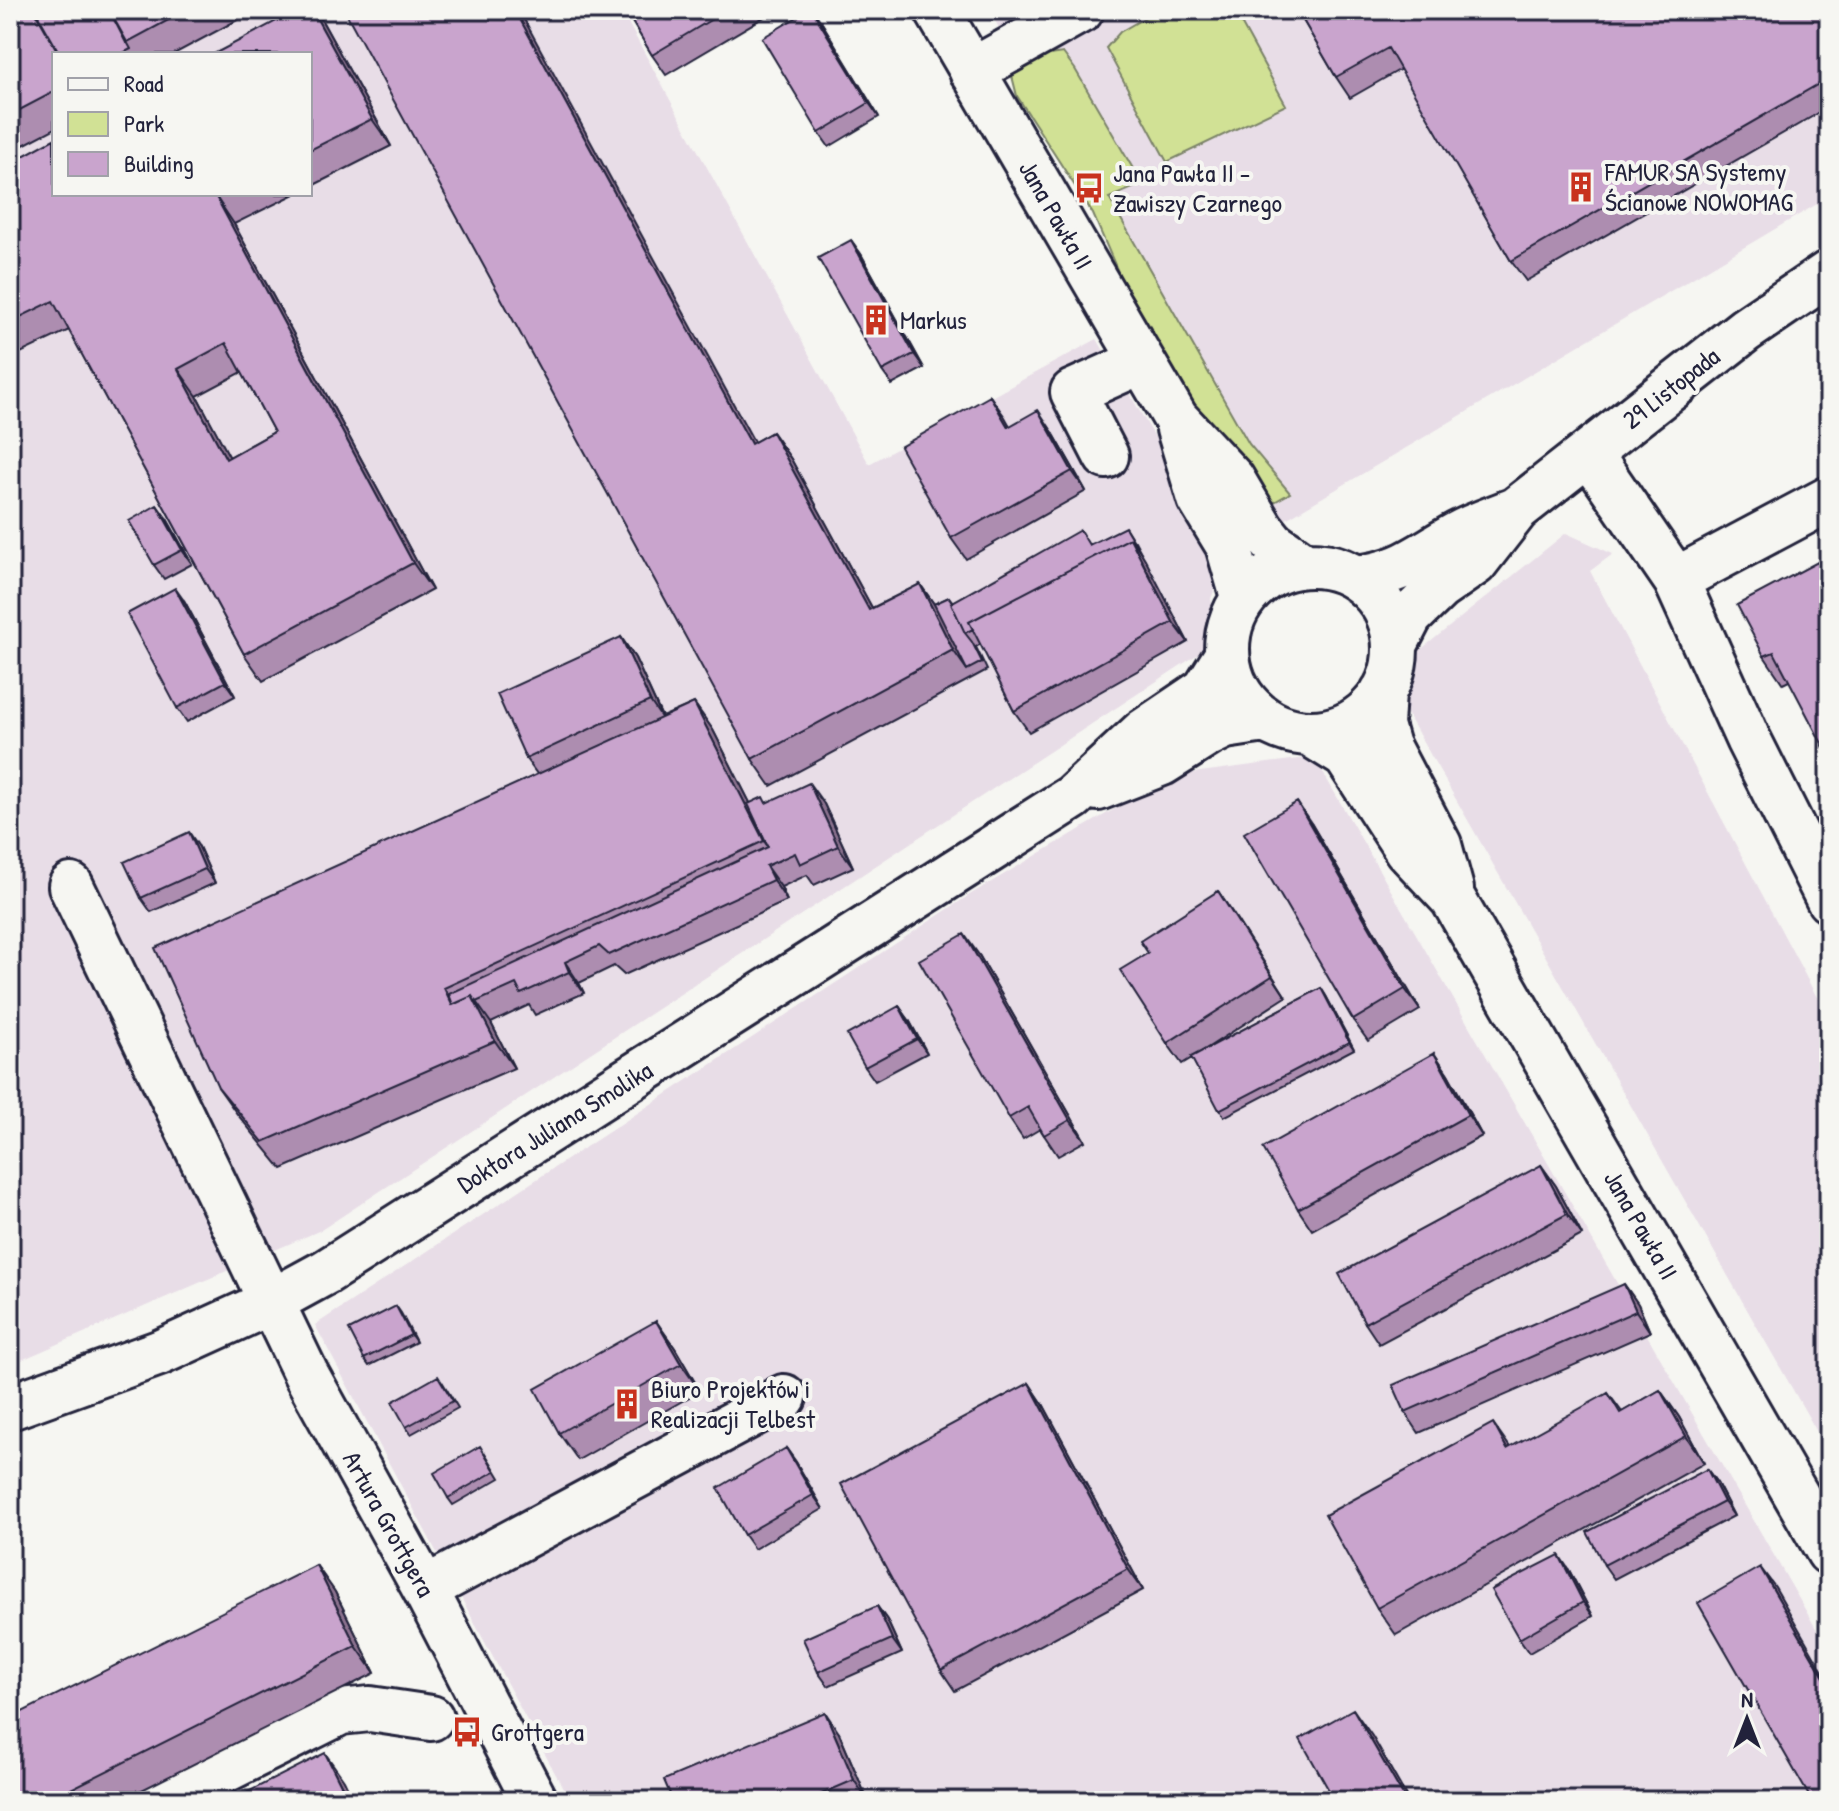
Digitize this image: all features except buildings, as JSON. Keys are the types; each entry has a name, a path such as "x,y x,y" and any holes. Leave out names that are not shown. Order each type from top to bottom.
{"street":[{"name":"Jana Pawła II","path":"937,10 1176,419 1232,479 1273,543 1303,564"},
{"path":"972,71 1081,10"},
{"name":"29 Listopada","path":"1395,645 1410,616 1439,588 1475,563 1517,509 1745,330 1829,273"},
{"path":"1106,456 1073,392 1142,361"},
{"name":"Jana Pawła II","path":"1176,419 1200,499 1228,545 1243,597"},
{"path":"1589,453 1676,580 1748,739 1829,900"},
{"path":"1676,580 1829,499"},
{"name":"29 Listopada","path":"1356,578 1382,575 1402,568 1459,533 1517,509"},
{"path":"1303,564 1326,566 1356,578 1374,594 1388,614 1395,645 1394,662 1383,692 1373,705 1347,725 1332,730 1309,733 1286,729 1265,720 1247,704 1234,685 1227,655 1226,640 1232,618 1243,597 1260,581 1280,569 1303,564"},
{"name":"Doktora Juliana Smolika","path":"10,1407 159,1353 271,1302 340,1264 1073,797 1143,732 1205,690 1227,655"},
{"name":"Jana Pawła II","path":"1383,692 1381,725 1387,746 1439,845 1453,899"},
{"name":"Doktora Juliana Smolika","path":"1073,797 1162,763 1225,726 1265,720"},
{"name":"Jana Pawła II","path":"1309,733 1346,756 1407,850 1453,899 1829,1552"},
{"name":"Artura Grottgera","path":"71,886 306,1374 425,1589 535,1801"},
{"path":"425,1589 784,1397"},
{"path":"163,1801 341,1712 370,1709 431,1718"}],"shaded area":[{"path":"10,10 621,10 869,464 1097,339 1226,557 1211,599 1221,639 321,1230 10,1365"},
{"path":"989,10 1829,10 1829,197 1276,525"},
{"path":"1566,533 1613,554 1590,571 1829,1020 1829,1453 1397,696 1419,651"},
{"path":"1314,757 1829,1651 1829,1801 570,1801 315,1325 971,894 1170,776"}],"green space":[{"path":"1158,10 1189,10 1196,19 1216,10 1234,10 1286,105 1167,162 1106,48 1120,32"},
{"path":"1063,53 1142,184 1109,198 1249,444 1290,493 1255,513 1143,330 1093,214 1017,96 1011,72 1042,56"}],"place":[{"name":"FAMUR SA Systemy Ścianowe NOWOMAG","path":"1581,187"},
{"name":"Jana Pawła II - Zawiszy Czarnego","path":"1089,188"},
{"name":"Markus","path":"876,320"},
{"name":"Biuro Projektów i Realizacji Telbest","path":"627,1404"},
{"name":"Grottgera","path":"467,1732"}]}
